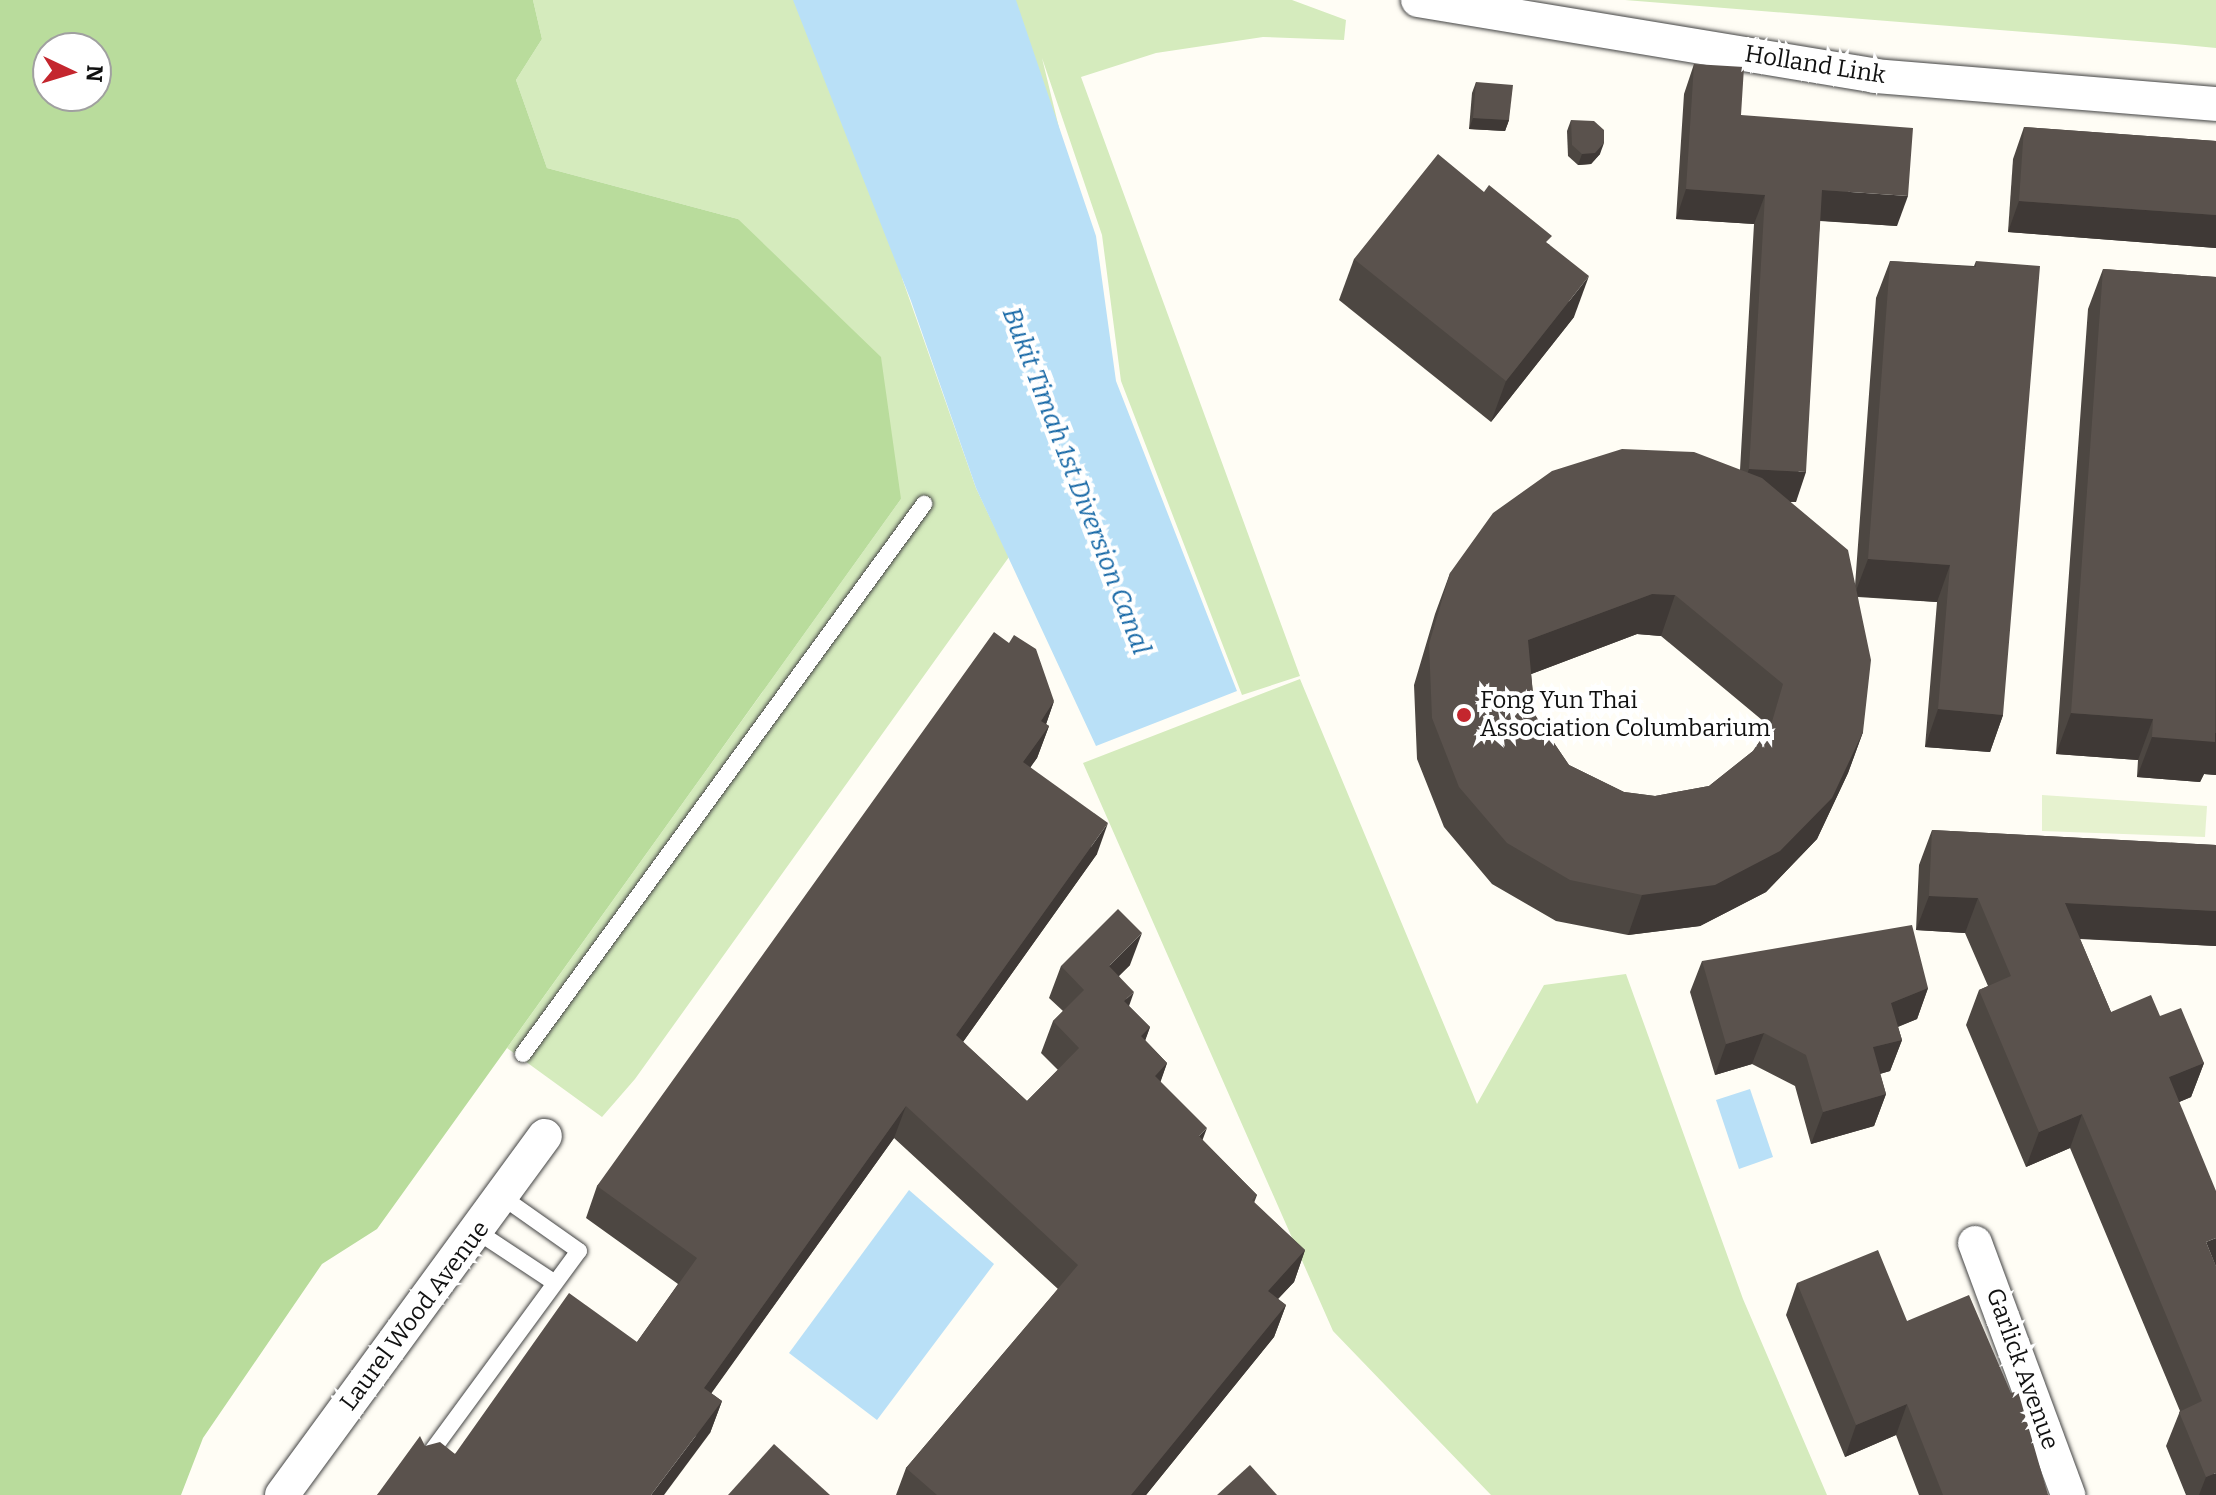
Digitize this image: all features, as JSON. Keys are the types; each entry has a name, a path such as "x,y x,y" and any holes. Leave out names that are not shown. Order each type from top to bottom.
{"street":[{"name":"Holland Link","path":"1418,0 1875,76 2216,104"},
{"name":"Laurel Wood Avenue","path":"282,1495 504,1198 545,1136"},
{"name":"Garlick Avenue","path":"1975,1243 2068,1495"}],"lane":[{"path":"523,1054 924,504"},
{"path":"419,1468 579,1251 504,1198"},
{"path":"478,1232 555,1283"}],"green space":[{"path":"0,0 533,0 542,39 516,80 547,168 738,219 881,357 901,499 377,1229 322,1264 203,1438 181,1495 0,1495"},
{"path":"533,0 1292,0 1346,20 1344,40 1263,37 1156,53 1081,77 1300,676 1242,695 1121,381 1102,235 1042,58 1079,210 902,278 976,488 1009,557 635,1079 602,1117 507,1048 901,499 738,219 547,168 516,80 542,39"},
{"path":"1625,0 2216,0 2216,48 2175,44"},
{"path":"1300,679 1477,1104 1544,985 1626,974 1743,1299 1827,1495 1491,1495 1333,1331 1083,763"},
{"path":"2042,795 2207,806 2205,837 2042,831"}],"water":[{"name":"Bukit Timah 1st Diversion Canal","path":"793,0 1016,0 1096,236 1116,381 1237,691 1096,746 976,488 911,301"},
{"path":"1750,1089 1773,1157 1739,1169 1716,1100"},
{"path":"909,1190 994,1264 877,1420 789,1353"}],"building":[{"path":"1694,64 1744,67 1741,115 1913,128 1908,196 1822,190 1806,472 1749,469 1765,195 1686,189"},
{"path":"1476,82 1513,85 1509,120 1473,118"},
{"path":"1571,120 1594,121 1604,130 1604,143 1595,153 1582,154 1572,145"},
{"path":"2024,127 2216,141 2216,215 2019,201"},
{"path":"1438,154 1484,192 1489,185 1552,236 1546,242 1589,276 1506,381 1354,259"},
{"path":"1890,261 1976,267 1976,261 2040,266 2003,715 1938,709 1950,565 1868,559"},
{"path":"2103,269 2216,277 2215,742 2152,737 2153,719 2071,713"},
{"path":"1622,449 1694,452 1762,478 1848,550 1871,660 1863,732 1832,798 1780,851 1715,885 1642,895 1570,880 1507,843 1459,787 1432,718 1429,644 1450,573 1493,513 1552,471","holes":["1652,594 1675,595 1783,684 1771,725 1753,751 1709,786 1655,796 1624,792 1569,765 1535,715 1528,640"]},
{"path":"994,632 1009,643 1014,635 1036,649 1054,701 1041,721 1049,726 1023,762 1108,823 956,1035 1027,1101 1079,1048 1053,1021 1084,990 1061,966 1118,909 1142,933 1109,966 1134,992 1124,1001 1150,1027 1141,1036 1167,1063 1155,1076 1207,1128 1199,1136 1257,1195 1252,1200 1305,1250 1268,1291 1286,1305 1131,1495 937,1495 906,1468 1078,1265 906,1106 704,1388 722,1401 651,1495 377,1495 420,1436 425,1446 440,1442 455,1454 569,1293 637,1342 697,1258 597,1186"},
{"path":"1932,830 2216,845 2216,911 2065,903 2111,1012 2151,995 2160,1016 2181,1008 2204,1063 2169,1077 2216,1191 2216,1238 2206,1242 2216,1266 2216,1473 2206,1477 2179,1412 2202,1401 2082,1114 2039,1132 1979,990 2011,976 1978,898 1929,896"},
{"path":"1912,925 1928,988 1891,1003 1902,1040 1873,1047 1886,1094 1823,1112 1806,1055 1764,1033 1726,1044 1702,961"},
{"path":"1878,1250 1907,1321 1969,1295 2011,1393 2018,1391 2048,1495 1943,1495 1907,1404 1856,1425 1797,1283"},
{"path":"774,1444 830,1495 728,1495"},
{"path":"1250,1465 1277,1495 1217,1495"}],"place":[{"name":"Fong Yun Thai Association Columbarium","path":"1464,715"}]}
